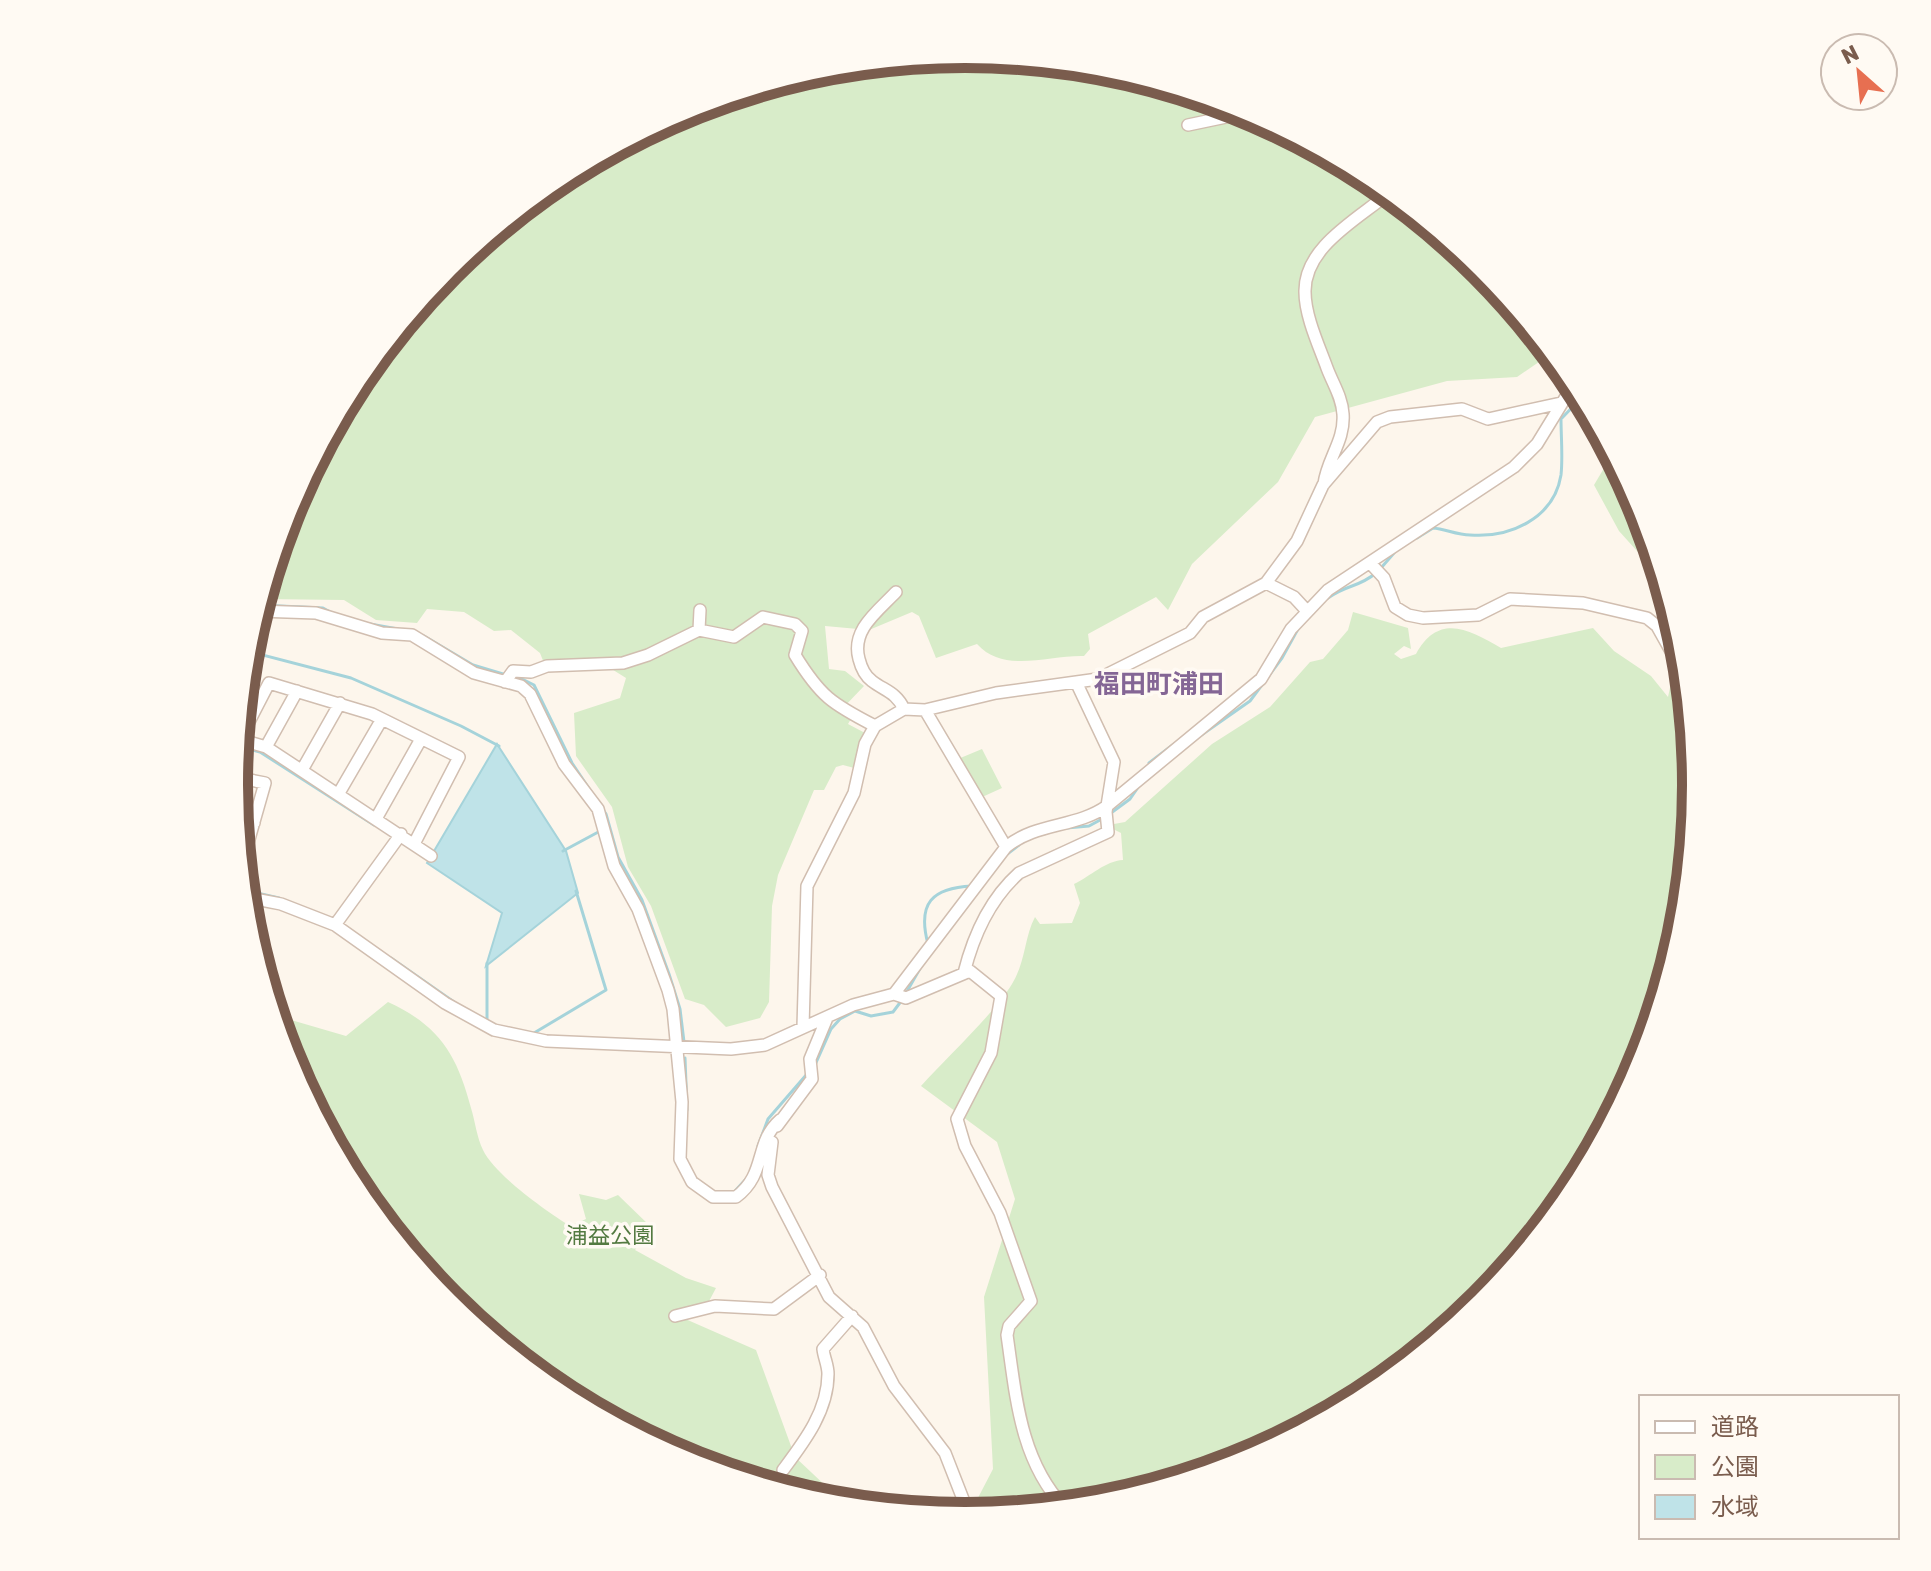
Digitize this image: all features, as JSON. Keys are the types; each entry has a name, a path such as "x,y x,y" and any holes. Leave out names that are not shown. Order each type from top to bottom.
{"street":[{"path":"1188,125 1225,117"},
{"path":"1323,485 1326,465 1340,443 1344,417 1341,397 1328,369 1304,290 1322,248 1380,200"},
{"path":"900,997 929,944 974,885 991,871 1006,847 1032,831 1107,812 1261,679 1306,610 1328,590 1375,568 1514,467 1537,444 1567,394"},
{"path":"803,1027 807,886 854,793 865,744 875,726 904,709 925,710 996,693 1098,679 1190,633 1203,617 1266,583 1297,541 1323,485 1372,426 1390,417 1462,409 1488,419 1561,403"},
{"path":"1375,568 1395,607 1408,615 1423,618 1478,615 1510,599 1583,603 1647,618 1657,626 1669,648"},
{"path":"1266,583 1294,597 1306,610"},
{"path":"896,592 863,628 856,646 861,667 870,680 896,695 904,709"},
{"path":"699,630 700,610"},
{"path":"270,611 316,613 369,630 412,635 474,673 521,686 530,694 564,764 598,809 614,866 638,909 668,990 677,1050 680,1159 692,1182 713,1197 736,1197 753,1181 765,1138 811,1070 827,1018"},
{"path":"505,682 513,671 531,672 547,666 635,660 699,630 734,637 763,617 795,624 802,631 795,655 815,689 836,705 875,726"},
{"path":"252,715 269,683 340,703 382,719 459,757 415,842"},
{"path":"964,973 970,948 999,893 1019,873 1105,835 1114,762 1077,684"},
{"path":"266,747 297,691"},
{"path":"302,770 340,703"},
{"path":"925,710 1006,847"},
{"path":"339,793 382,719"},
{"path":"377,817 421,739"},
{"path":"250,742 266,747 377,817 398,838 415,842 431,856"},
{"path":"248,780 265,783 250,836"},
{"path":"250,822 254,823"},
{"path":"335,925 398,838"},
{"path":"991,871 999,893"},
{"path":"258,899 281,904 335,925 445,1003 494,1030 546,1041 677,1050 765,1045 853,1005 900,997 970,971 1001,996 991,1053 957,1119 965,1146 1000,1213 1031,1301 1009,1326 1009,1348 1030,1458 1044,1484 1056,1497"},
{"path":"780,1120 770,1146 768,1175 833,1303 863,1327 894,1386 945,1453 965,1503"},
{"path":"675,1316 715,1306 774,1309 820,1275"},
{"path":"783,1470 803,1443 822,1406 828,1369 823,1349 852,1316"}],"green space":[{"path":"966,68 1059,74 1151,92 1240,123 1324,164 1402,216 1473,278 1542,360 1517,377 1447,381 1315,417 1278,482 1192,564 1168,610 1156,597 1088,634 1090,649 1084,656 1013,661 988,653 977,644 936,658 919,616 912,612 869,630 825,626 829,669 845,671 864,686 842,709 852,717 848,724 865,733 858,769 843,765 836,767 824,790 814,790 778,875 772,906 769,1002 760,1018 726,1027 704,1005 685,999 651,906 628,867 612,807 576,756 574,713 620,698 626,678 594,658 544,663 540,653 511,630 494,631 464,612 427,609 417,623 376,620 344,600 272,599 286,555 322,468 369,387 426,312 492,246 529,216 607,164 648,142 735,106 826,82 872,74"},
{"path":"1607,464 1647,562 1619,531 1594,485"},
{"path":"1353,612 1408,628 1411,649 1404,646 1394,654 1401,659 1416,654 1425,641 1445,629 1467,631 1501,648 1593,628 1614,651 1651,676 1668,697 1673,672 1683,786 1677,879 1659,971 1628,1060 1587,1144 1535,1222 1505,1259 1439,1325 1364,1382 1283,1429 1196,1465 1151,1479 1059,1497 976,1503 993,1469 984,1297 1015,1199 997,1142 921,1086 1004,996 1020,967 1035,917 1040,924 1072,923 1080,903 1074,884 1104,866 1123,860 1121,833 1113,829 1114,824 1125,822 1212,744 1270,707 1310,662 1323,659 1348,630"},
{"path":"982,749 1002,788 980,798 958,759"},
{"name":"浦益公園","path":"388,1002 406,1011 433,1032 452,1057 466,1089 483,1150 509,1181 570,1226 586,1219 579,1194 606,1200 618,1195 651,1227 635,1250 686,1278 716,1288 707,1305 674,1314 756,1350 795,1457 830,1490 735,1465 648,1429 567,1382 492,1325 426,1259 369,1184 322,1103 287,1019 346,1036"}],"water":[{"path":"497,744 566,851 578,893 486,966 502,913 427,863"}],"waterway":[{"path":"1417,538 1433,528 1465,535 1500,533 1528,523 1539,514 1557,490 1561,475 1561,419 1574,406"},
{"path":"1381,568 1394,553"},
{"path":"1328,598 1376,573"},
{"path":"271,606 323,608 332,613"},
{"path":"370,624 398,629"},
{"path":"1200,736 1250,701 1282,658 1298,629"},
{"path":"424,636 473,665 503,674"},
{"path":"261,655 351,678 499,746"},
{"path":"518,677 534,685 572,763 606,814 618,857 642,900 669,974 680,1009 684,1042"},
{"path":"1149,763 1174,744"},
{"path":"250,749 260,752 374,825"},
{"path":"1111,813 1130,799 1139,786"},
{"path":"1067,828 1089,826 1102,819"},
{"path":"563,851 602,830"},
{"path":"1006,855 1019,845"},
{"path":"928,944 925,918 931,900 947,890 972,886"},
{"path":"534,1033 606,990 576,891"},
{"path":"256,893 279,898"},
{"path":"391,958 454,1002"},
{"path":"487,963 487,1022"},
{"path":"906,993 922,965"},
{"path":"815,1065 831,1029 840,1019 855,1011 871,1016 893,1012 902,1000"},
{"path":"685,1058 687,1110"},
{"path":"758,1146 768,1119 807,1074"},
{"path":"735,1191 746,1179"}],"district":[{"name":"福田町浦田","path":"1159,684"}]}
